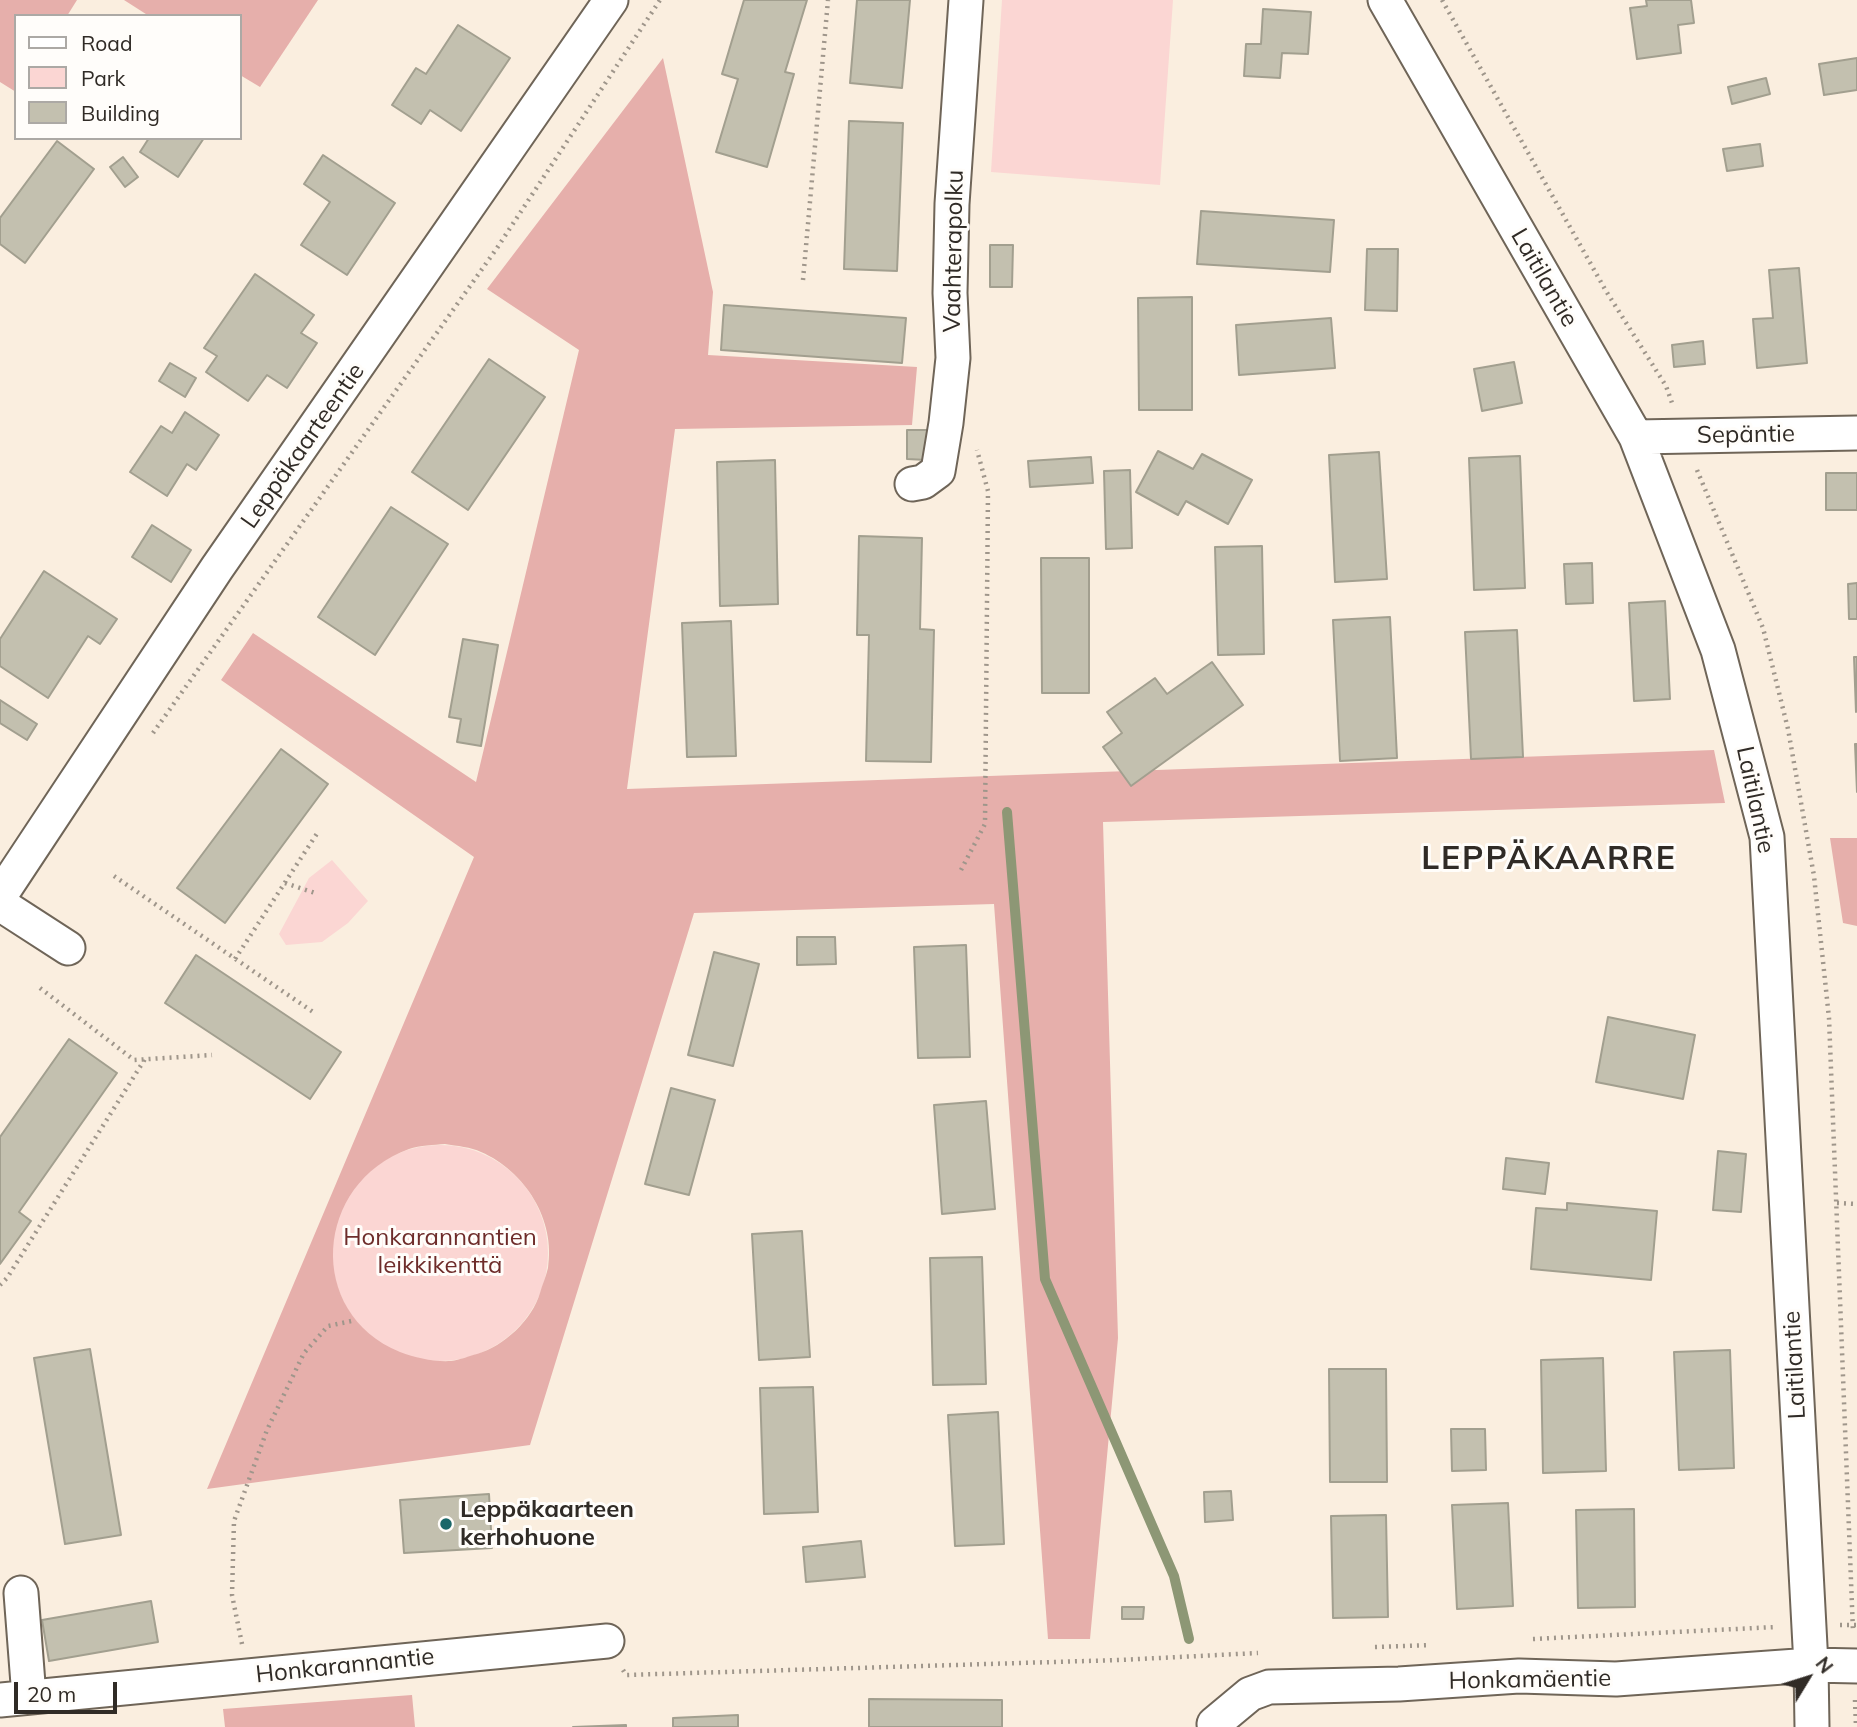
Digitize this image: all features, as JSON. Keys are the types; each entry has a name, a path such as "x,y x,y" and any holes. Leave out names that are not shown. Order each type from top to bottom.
{"street":[{"name":"Leppäkaarteentie","path":"0,895 218,568 611,0"},
{"name":"Vaahterapolku","path":"912,484 923,482 938,471 946,423 953,358 950,293 952,204 966,0"},
{"name":"Laitilantie","path":"1385,0 1636,437 1718,650 1767,837 1811,1665 1812,1727"},
{"name":"Sepäntie","path":"1636,437 1857,433"},
{"path":"0,904 68,948"},
{"path":"15,1698 21,1593"},
{"name":"Honkarannantie","path":"15,1698 607,1642"},
{"name":"Honkamäentie","path":"1214,1724 1250,1694 1269,1687 1399,1684 1519,1676 1616,1679 1811,1665 1857,1666"}],"path":[{"path":"149,738 497,248 660,0"},
{"path":"803,280 828,0"},
{"path":"961,870 985,824 988,491 974,438"},
{"path":"235,959 318,832"},
{"path":"114,876 316,1014"},
{"path":"285,883 318,894"},
{"path":"40,988 134,1059 212,1055"},
{"path":"0,1285 7,1278 145,1059"},
{"path":"1837,1203 1857,1203"},
{"path":"248,1676 232,1595 234,1521 267,1430 304,1353 328,1326 356,1320"},
{"path":"1524,1640 1857,1625"},
{"path":"607,1642 626,1675 1270,1653"},
{"path":"1372,1647 1436,1644"}],"green space":[{"path":"1002,0 1173,0 1160,185 991,172"},
{"path":"332,860 368,901 348,923 322,942 286,945 279,934 309,878"},
{"name":"Honkarannantien leikkikenttä","path":"440,1145 481,1153 500,1163 516,1177 530,1193 540,1212 548,1253 540,1294 530,1313 516,1329 500,1343 481,1353 440,1361 399,1353 380,1343 364,1329 350,1313 340,1294 332,1253 340,1212 350,1193 364,1177 380,1163 399,1153"}],"shaded area":[{"path":"0,0 77,0 68,14 14,14 14,91 0,82"},
{"path":"124,0 318,0 260,87 242,76 242,14 146,14"},
{"path":"663,58 713,292 708,355 917,367 912,425 675,429 627,789 1714,750 1725,803 1103,822 1118,1338 1090,1639 1048,1639 994,904 694,913 530,1445 207,1489 474,857 221,680 253,633 476,782 579,350 487,289","holes":["445,1144 477,1150 497,1160 524,1184 542,1215 549,1250 548,1268 536,1303 516,1331 487,1350 458,1360 445,1361 400,1352 369,1333 348,1309 336,1280 333,1249 339,1218 354,1190 377,1166 409,1149"]},
{"path":"1830,838 1857,838 1857,926 1843,923"},
{"path":"412,1695 415,1727 225,1727 223,1709"}],"building":[{"path":"744,0 807,0 785,72 794,74 767,167 716,152 738,79 722,74"},
{"path":"857,0 910,0 902,88 850,83"},
{"path":"1646,0 1691,0 1694,23 1678,25 1681,53 1637,59 1630,8 1647,6"},
{"path":"1263,9 1311,12 1308,54 1282,53 1280,78 1244,76 1246,44 1261,44"},
{"path":"458,25 510,58 461,131 430,110 421,124 392,105 416,68 426,74"},
{"path":"1857,58 1857,90 1824,95 1819,64"},
{"path":"1766,78 1770,94 1732,104 1728,87"},
{"path":"849,121 903,123 897,271 844,269"},
{"path":"148,140 203,140 178,177 140,152"},
{"path":"57,141 94,169 25,263 0,244 0,218"},
{"path":"1760,144 1763,166 1727,171 1723,149"},
{"path":"323,155 395,203 347,275 301,245 330,202 304,184"},
{"path":"123,157 138,177 125,187 110,167"},
{"path":"1201,211 1334,220 1330,272 1197,264"},
{"path":"990,245 1013,245 1012,287 990,287"},
{"path":"1367,249 1398,249 1397,311 1365,310"},
{"path":"1799,268 1807,363 1757,368 1753,319 1773,318 1769,270"},
{"path":"255,274 314,315 301,333 317,343 287,388 267,375 248,401 206,372 217,356 204,348"},
{"path":"1192,297 1192,410 1139,410 1138,298"},
{"path":"724,305 906,318 902,363 721,350"},
{"path":"1331,318 1335,368 1239,375 1236,325"},
{"path":"1703,341 1705,364 1674,367 1672,345"},
{"path":"489,359 545,397 468,510 412,472"},
{"path":"1514,362 1522,403 1482,411 1474,369"},
{"path":"170,363 196,378 185,397 159,381"},
{"path":"185,412 219,435 196,470 187,464 167,496 130,472 161,426 172,433"},
{"path":"907,430 928,430 927,460 907,459"},
{"path":"1158,451 1193,469 1202,454 1252,480 1228,524 1186,501 1178,515 1136,492"},
{"path":"1379,452 1387,579 1335,582 1329,455"},
{"path":"1520,456 1525,588 1474,590 1469,458"},
{"path":"1091,457 1093,483 1030,487 1028,461"},
{"path":"775,460 778,604 720,606 717,462"},
{"path":"1130,470 1132,548 1106,549 1104,471"},
{"path":"1826,473 1857,473 1857,510 1826,510"},
{"path":"391,507 448,544 375,655 318,617"},
{"path":"152,525 191,550 171,582 132,557"},
{"path":"859,536 922,538 920,629 934,630 931,762 866,761 869,635 857,635"},
{"path":"1262,546 1264,654 1218,655 1215,547"},
{"path":"1041,558 1089,558 1089,693 1042,693"},
{"path":"1592,563 1593,603 1566,604 1564,564"},
{"path":"44,571 117,619 100,644 88,636 48,698 0,666 0,639"},
{"path":"1857,583 1857,619 1849,619 1848,584"},
{"path":"1665,601 1670,699 1634,701 1629,603"},
{"path":"1390,617 1397,758 1340,761 1333,620"},
{"path":"731,621 736,756 687,757 682,623"},
{"path":"1517,630 1523,757 1471,759 1465,632"},
{"path":"463,639 498,645 481,746 457,742 461,719 449,717"},
{"path":"1854,657 1857,657 1856,712"},
{"path":"1212,662 1243,705 1131,786 1103,747 1122,733 1107,712 1155,678 1167,694"},
{"path":"0,700 37,724 27,740 0,723"},
{"path":"1855,744 1857,744 1857,792"},
{"path":"281,749 328,784 225,923 177,888"},
{"path":"797,937 835,937 836,964 797,965"},
{"path":"966,945 970,1057 918,1058 914,947"},
{"path":"714,952 759,964 733,1066 688,1055"},
{"path":"196,955 341,1052 310,1099 165,1003"},
{"path":"1608,1017 1695,1035 1683,1099 1596,1082"},
{"path":"69,1039 117,1073 19,1212 31,1221 0,1264 0,1137"},
{"path":"671,1088 715,1100 689,1195 645,1184"},
{"path":"986,1101 995,1209 942,1214 934,1105"},
{"path":"1718,1151 1746,1154 1741,1212 1713,1210"},
{"path":"1506,1158 1549,1163 1545,1194 1503,1189"},
{"path":"1567,1203 1657,1211 1651,1280 1531,1269 1536,1208 1567,1210"},
{"path":"802,1231 810,1357 759,1360 752,1234"},
{"path":"982,1257 986,1384 933,1385 930,1258"},
{"path":"90,1349 121,1535 65,1544 34,1358"},
{"path":"1730,1350 1734,1468 1679,1470 1674,1352"},
{"path":"1603,1358 1606,1471 1543,1473 1541,1360"},
{"path":"1329,1369 1386,1369 1387,1482 1330,1482"},
{"path":"813,1387 818,1512 764,1514 760,1388"},
{"path":"998,1412 1004,1544 955,1546 948,1415"},
{"path":"1451,1429 1485,1429 1486,1470 1452,1471"},
{"path":"1231,1491 1233,1520 1205,1522 1204,1492"},
{"name":"Leppäkaarteen kerhohuone","path":"489,1494 492,1548 404,1553 400,1500"},
{"path":"1508,1503 1513,1606 1457,1609 1452,1505"},
{"path":"1634,1509 1635,1607 1578,1608 1576,1510"},
{"path":"1386,1515 1388,1617 1333,1618 1331,1516"},
{"path":"861,1541 865,1577 806,1582 803,1547"},
{"path":"151,1601 158,1642 49,1661 42,1620"},
{"path":"1122,1607 1144,1607 1143,1619 1122,1619"},
{"path":"869,1699 1002,1700 1002,1727 869,1727"},
{"path":"738,1715 738,1727 673,1727 673,1718"},
{"path":"626,1725 626,1727 573,1727"}],"waterway":[{"path":"1007,812 1045,1279 1174,1576 1189,1639"}],"place":[{"name":"Leppäkaarteen kerhohuone","path":"446,1524"}],"district":[{"name":"LEPPÄKAARRE","path":"1549,859"}]}
